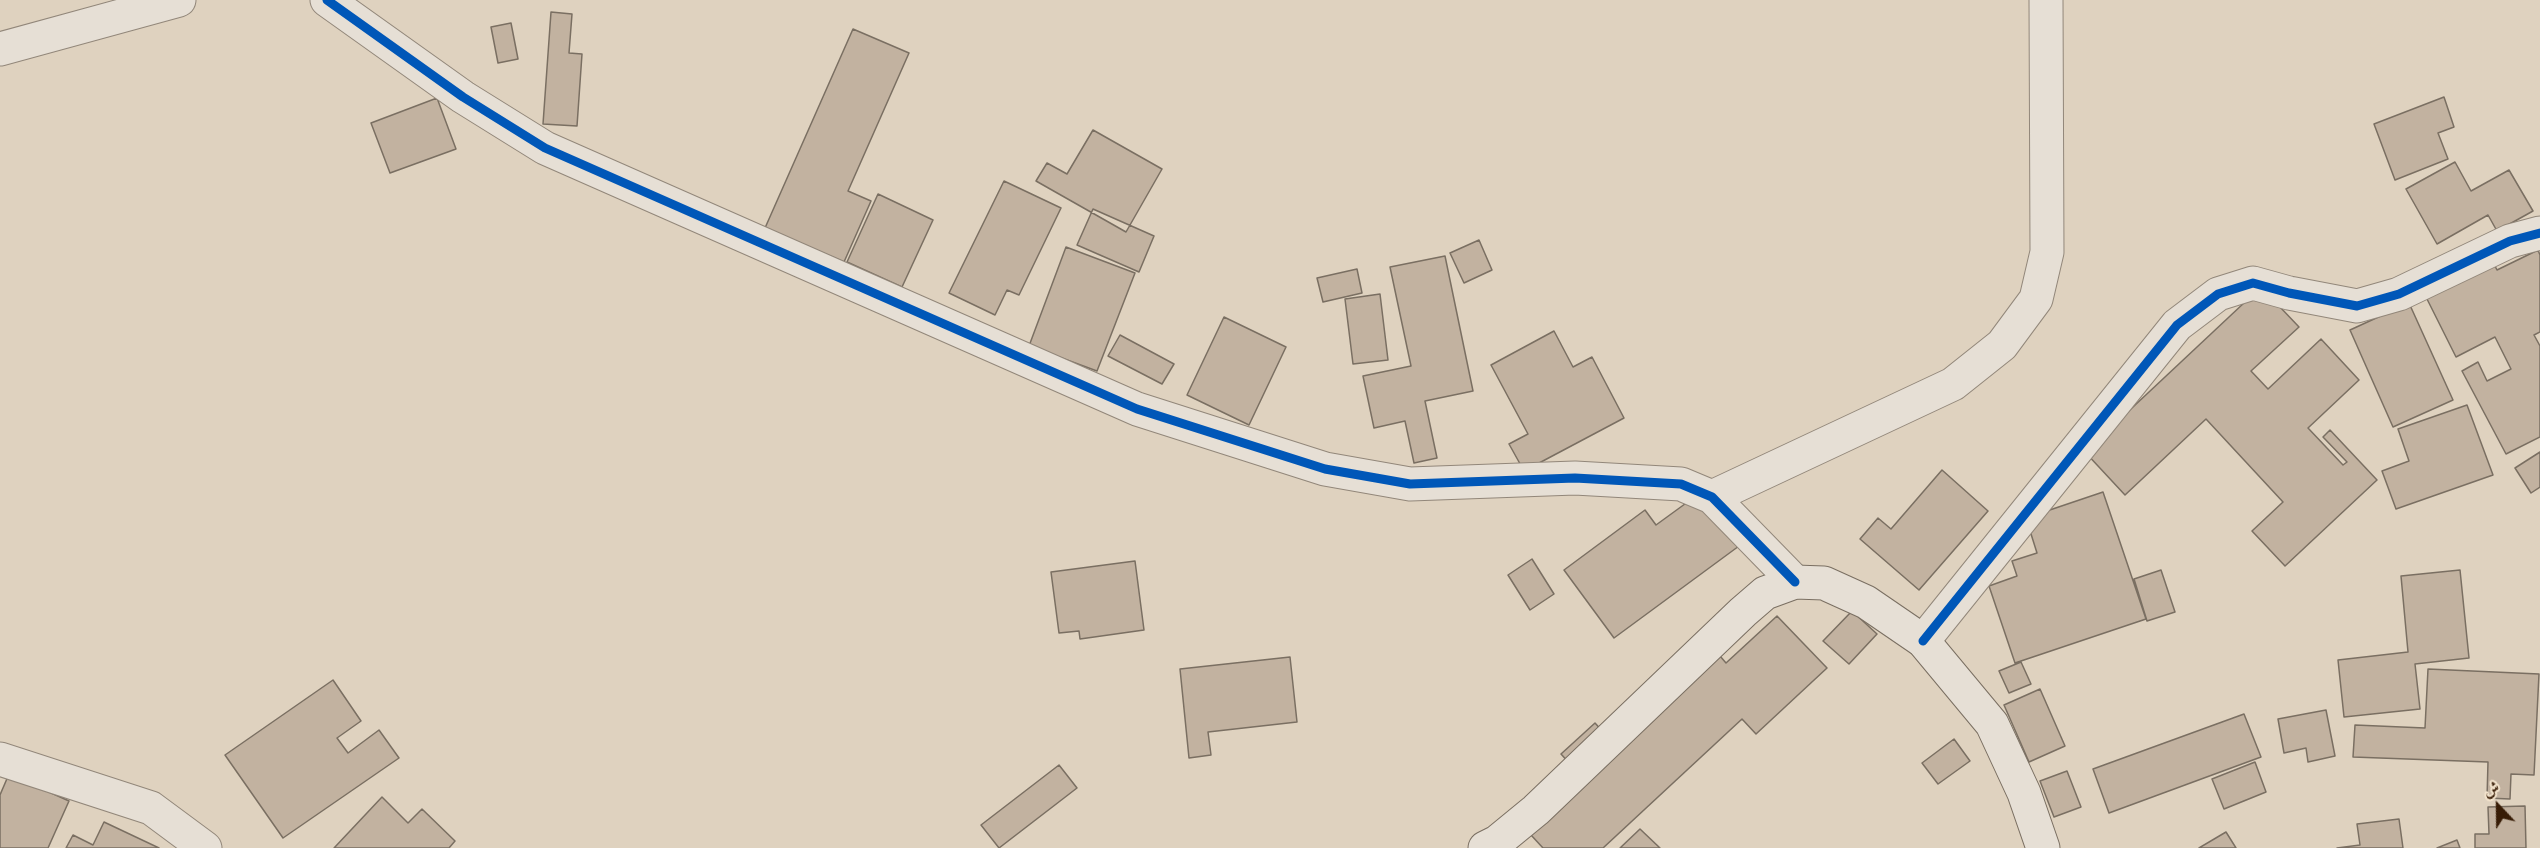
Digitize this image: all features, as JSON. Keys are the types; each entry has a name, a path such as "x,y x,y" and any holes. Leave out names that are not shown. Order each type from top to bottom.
{"street":[{"path":"0,49 179,0"},
{"path":"327,0 463,97 545,148 1137,409 1326,470 1410,484 1575,478 1681,484 1712,497 1795,582"},
{"path":"1712,497 1953,384 2002,345 2036,299 2046,252 2046,0"},
{"path":"1923,641 2177,325 2218,294 2253,283 2289,294 2357,306 2399,294 2510,242 2540,233"},
{"path":"1485,848 1497,842 1536,810 1765,593 1795,582 1824,583 1866,602 1923,641 1992,724 2024,794 2043,848"},
{"path":"0,759 151,808 205,848"}],"building":[{"path":"551,12 572,14 569,53 582,54 577,126 543,124"},
{"path":"511,23 518,59 498,63 491,27"},
{"path":"853,29 909,53 848,191 871,201 844,262 765,228"},
{"path":"2444,97 2454,127 2438,133 2448,159 2395,180 2374,124"},
{"path":"437,98 456,149 390,173 371,123"},
{"path":"1093,130 1162,169 1126,232 1036,181 1047,163 1067,174"},
{"path":"2455,162 2471,191 2509,170 2533,211 2497,231 2488,215 2437,244 2406,189"},
{"path":"1004,181 1061,208 1019,295 1007,290 995,315 949,293"},
{"path":"878,194 933,220 902,287 847,262"},
{"path":"1093,209 1154,236 1139,272 1077,245"},
{"path":"1479,240 1492,270 1464,283 1450,253"},
{"path":"1066,247 1135,273 1097,371 1029,346"},
{"path":"2538,250 2540,255 2540,332 2534,335 2540,346 2540,437 2506,454 2462,371 2478,362 2487,381 2511,369 2495,337 2456,357 2422,289 2490,256 2497,270"},
{"path":"1445,256 1473,391 1425,401 1437,458 1414,463 1405,421 1374,428 1363,376 1411,366 1390,267"},
{"path":"1357,269 1362,293 1323,302 1317,278"},
{"path":"2261,287 2299,327 2251,371 2268,389 2321,339 2359,380 2308,428 2343,465 2347,462 2323,437 2330,430 2377,480 2285,566 2252,531 2283,502 2206,419 2125,495 2085,452"},
{"path":"1380,294 1388,360 1353,364 1345,299"},
{"path":"2409,303 2453,400 2393,427 2350,330"},
{"path":"1224,317 1286,347 1249,425 1187,395"},
{"path":"1554,331 1573,367 1592,357 1624,418 1524,471 1509,444 1528,434 1491,365"},
{"path":"1120,335 1174,364 1162,384 1108,356"},
{"path":"2467,405 2493,475 2396,509 2382,471 2409,461 2398,429"},
{"path":"2540,452 2540,487 2531,493 2515,468"},
{"path":"1942,470 1988,511 1919,590 1860,539 1878,518 1891,529"},
{"path":"2103,492 2146,619 2015,663 1989,586 2017,576 2012,561 2037,553 2026,518"},
{"path":"1700,493 1739,546 1614,638 1564,570 1645,510 1656,525"},
{"path":"1532,559 1554,594 1530,610 1508,575"},
{"path":"1135,561 1144,630 1080,639 1079,631 1059,633 1051,572"},
{"path":"2161,570 2175,612 2147,621 2134,579"},
{"path":"2460,570 2469,658 2415,664 2420,709 2344,717 2338,660 2408,652 2401,576"},
{"path":"1852,611 1877,634 1849,664 1823,641"},
{"path":"1777,616 1827,668 1756,734 1742,719 1603,848 1543,848 1531,835 1720,656 1726,663"},
{"path":"1290,657 1297,722 1208,732 1211,755 1189,758 1180,669"},
{"path":"2021,662 2031,684 2009,693 1999,671"},
{"path":"2428,669 2539,674 2534,775 2511,774 2510,799 2487,798 2488,762 2353,757 2355,725 2425,728"},
{"path":"333,680 361,721 337,738 348,753 379,730 399,758 283,838 225,755"},
{"path":"2040,689 2065,746 2029,762 2004,705"},
{"path":"2326,710 2335,756 2308,762 2306,748 2284,753 2278,719"},
{"path":"2244,714 2261,757 2109,813 2093,769"},
{"path":"1595,723 1614,744 1580,775 1561,754"},
{"path":"1954,739 1970,761 1938,784 1922,763"},
{"path":"2255,762 2266,792 2224,809 2212,779"},
{"path":"1059,765 1077,788 999,848 981,825"},
{"path":"2067,771 2081,807 2054,817 2040,781"},
{"path":"9,774 69,801 48,848 0,848 0,795"},
{"path":"382,797 408,823 422,809 455,841 449,848 334,848"},
{"path":"2525,806 2526,848 2475,848 2475,834 2489,834 2488,807"},
{"path":"2399,819 2403,848 2337,848 2360,845 2357,824"},
{"path":"104,822 159,848 66,848 73,835 93,845"},
{"path":"1640,829 1660,848 1620,848"},
{"path":"2226,832 2236,848 2199,848"},
{"path":"2457,840 2460,848 2437,848"}],"cycle path":[{"path":"327,0 463,97 545,148 1137,409 1325,469 1410,484 1575,478 1681,484 1712,497 1795,582"},
{"path":"1923,641 2177,325 2218,294 2253,283 2289,293 2357,306 2399,294 2510,241 2540,233"}]}
